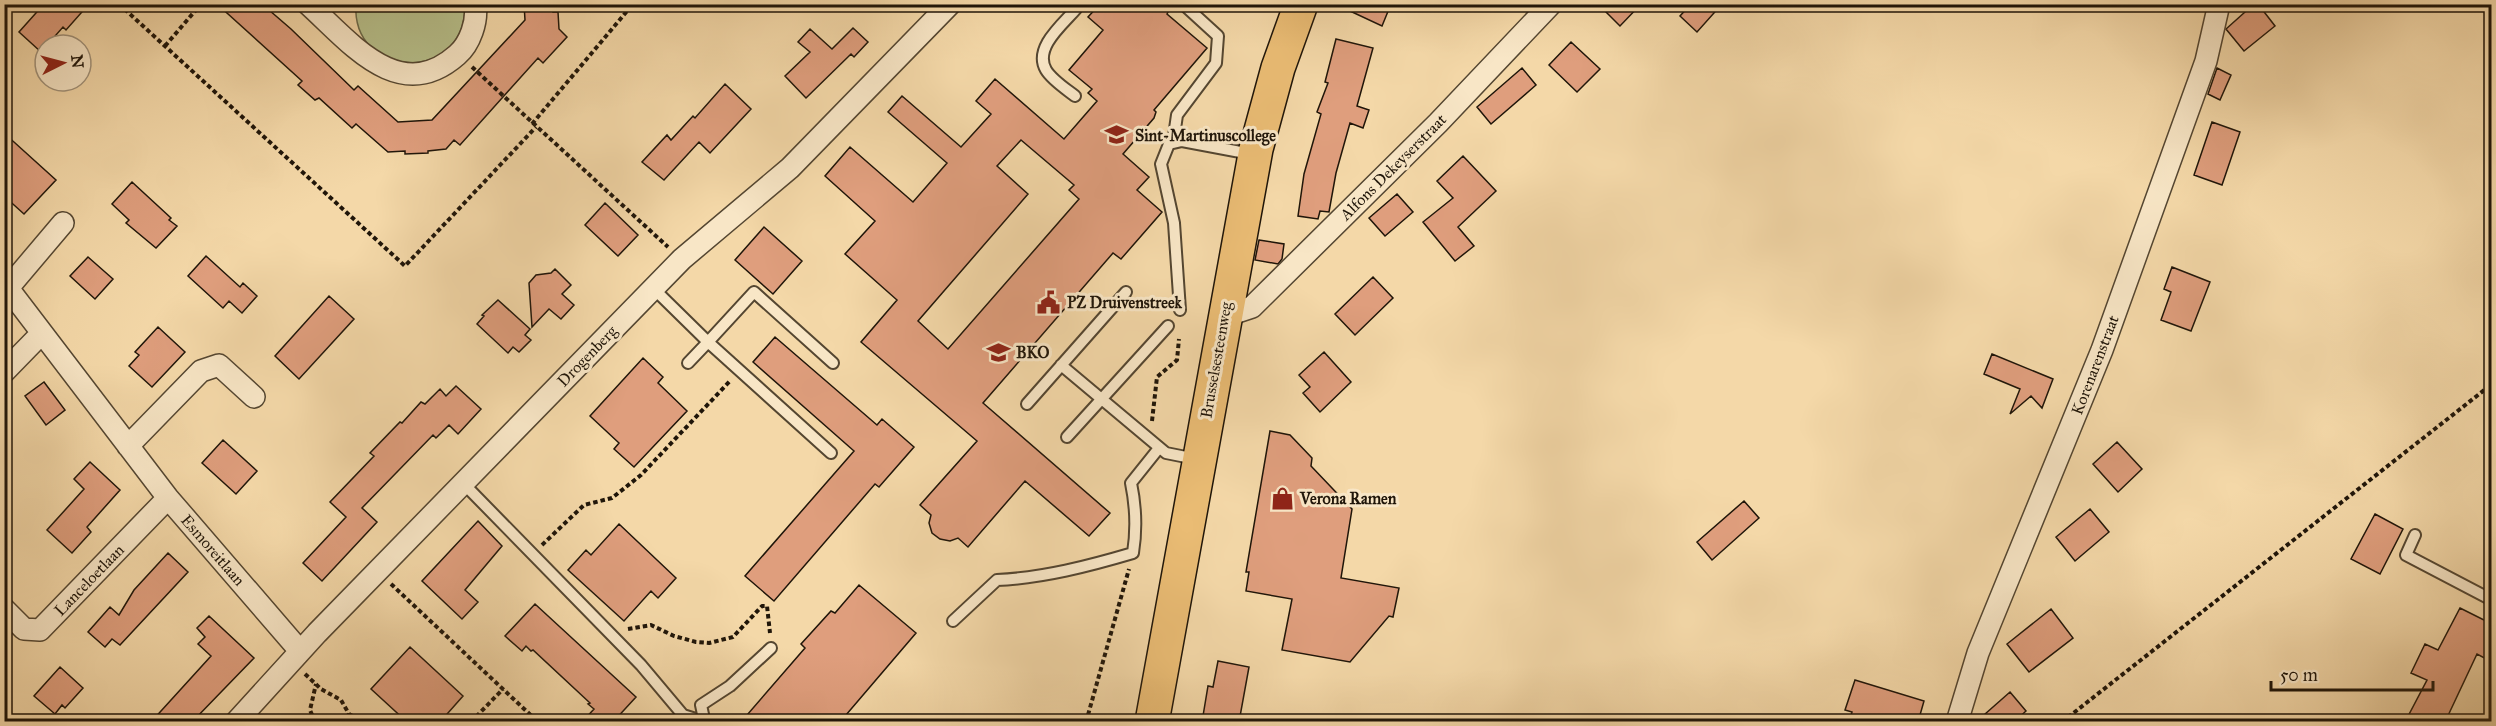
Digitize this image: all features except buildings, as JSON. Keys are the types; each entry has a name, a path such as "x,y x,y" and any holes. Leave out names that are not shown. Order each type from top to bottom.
{"main road":[{"name":"Brusselsesteenweg","path":"1152,722 1255,155 1278,68 1301,4"}],"street":[{"path":"308,4 375,64 398,73 417,74 438,69 459,54 472,33 475,4"},
{"name":"Drogenberg","path":"236,722 296,656 653,288 682,259 790,168 950,4"},
{"name":"Alfons Dekeyserstraat","path":"1225,311 1240,312 1252,307 1438,123 1551,4"},
{"name":"Korenarenstraat","path":"1957,722 1978,653 2102,350 2206,61 2219,4"},
{"name":"Esmoreitlaan","path":"63,223 6,285 41,334 168,498 296,656"},
{"path":"4,372 41,334"},
{"path":"128,446 201,371 219,365 254,397"},
{"name":"Lanceloetlaan","path":"4,609 24,629 40,630 168,498"}],"lane":[{"path":"1071,4 1076,9 1048,42 1043,54 1046,69 1075,96"},
{"path":"1173,143 1177,115 1216,63 1218,45 1218,36 1183,4"},
{"path":"1180,310 1174,223 1161,164 1169,144 1182,141 1255,155"},
{"path":"653,288 708,342 831,453"},
{"path":"688,363 754,292 833,363"},
{"path":"1028,404 1126,292"},
{"path":"1067,437 1168,326"},
{"path":"1061,365 1166,453 1198,459"},
{"path":"953,621 997,580 1018,579 1077,568 1133,553 1136,504 1131,483 1159,448"},
{"path":"463,483 614,637 683,715 704,720 701,705 730,686 771,648"},
{"path":"2415,535 2406,555 2492,600"}],"path":[{"path":"119,4 405,266 534,126 633,4"},
{"path":"165,46 201,4"},
{"path":"459,54 534,126 682,259"},
{"path":"1149,439 1157,377 1177,360 1180,328 1176,323 1180,310"},
{"path":"533,554 584,505 612,498 641,476 740,371"},
{"path":"2062,722 2492,384"},
{"path":"1086,722 1133,553"},
{"path":"377,572 538,722"},
{"path":"614,637 630,628 651,625 674,636 709,643 733,637 762,606 767,606 771,648"},
{"path":"296,656 315,684 341,700 349,714 362,721 374,722 387,721 391,715"},
{"path":"315,684 310,710 315,722"},
{"path":"471,722 503,689"},
{"path":"342,722 349,714"}],"green space":[{"path":"356,4 465,5 460,31 448,49 430,59 409,63 389,59 371,47 359,29"}],"place":[{"name":"Sint-Martinuscollege","path":"1117,135"},
{"name":"PZ Druivenstreek","path":"1049,302"},
{"name":"BKO","path":"998,352"},
{"name":"Verona Ramen","path":"1282,498"}]}
